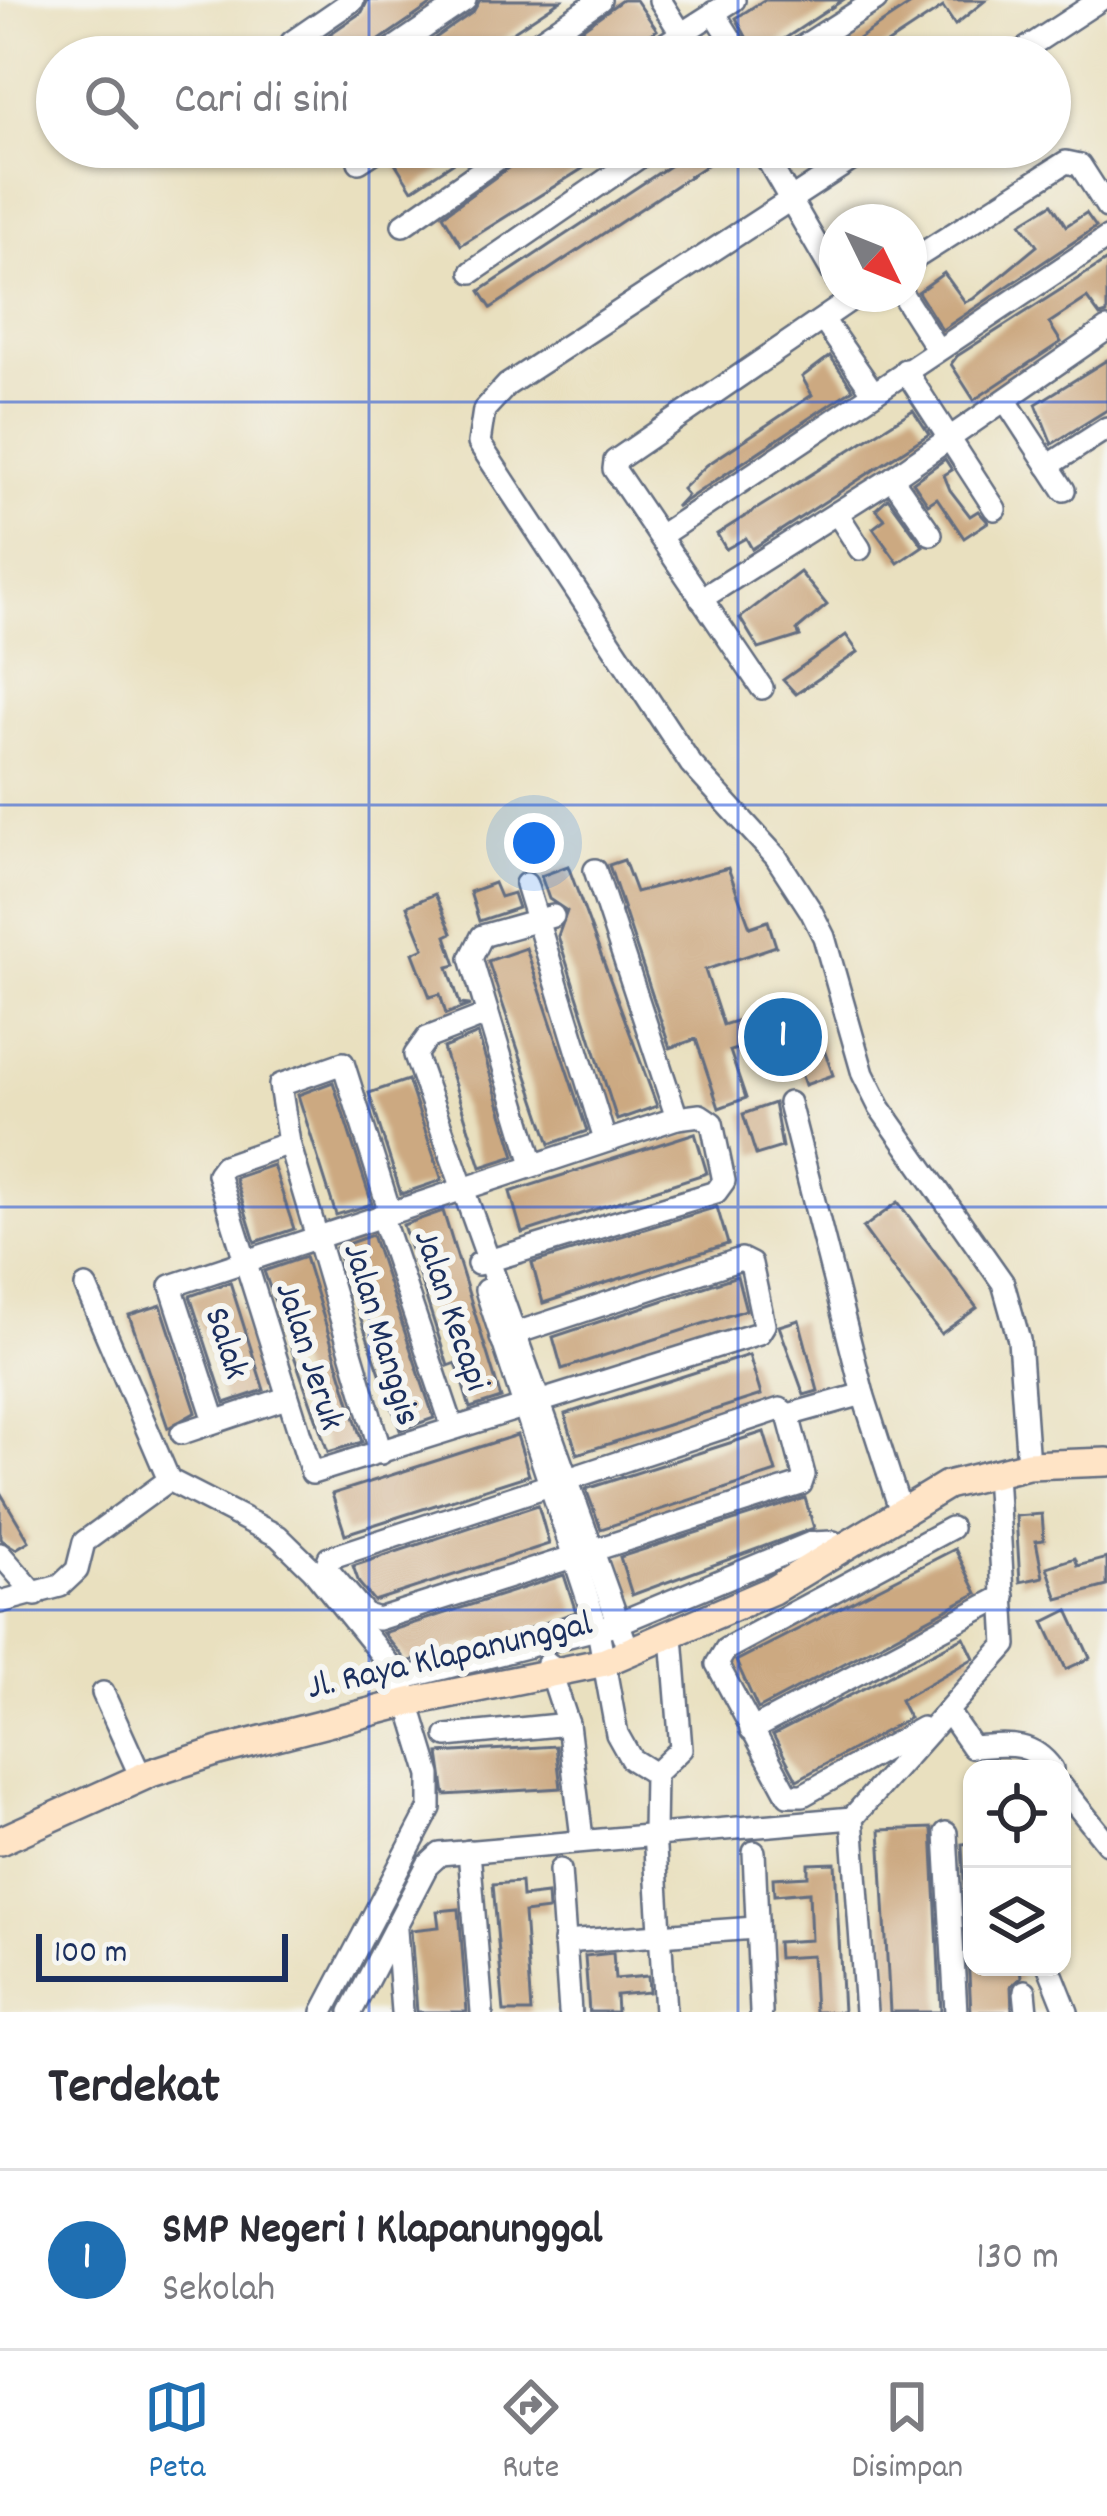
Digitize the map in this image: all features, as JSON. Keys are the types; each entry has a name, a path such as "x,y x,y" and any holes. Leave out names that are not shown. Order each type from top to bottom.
{"street":[{"path":"301,36 353,0"},
{"path":"412,36 465,0"},
{"path":"546,36 600,0"},
{"path":"660,0 679,31"},
{"path":"673,36 734,0"},
{"path":"819,36 876,0"},
{"path":"1044,36 1100,0"},
{"path":"714,12 729,36"},
{"path":"1071,163 1080,165 1107,207"},
{"path":"403,225 485,168"},
{"path":"472,272 623,168"},
{"path":"771,168 819,251"},
{"path":"839,168 507,385 484,410 479,443 691,764 776,857 812,911 824,937 863,1074 880,1108 1003,1283 1019,1340 1028,1465"},
{"path":"927,251 1057,168"},
{"path":"660,536 1107,238"},
{"path":"762,688 614,469 615,461 834,312"},
{"path":"913,312 937,349"},
{"path":"824,321 873,392"},
{"path":"701,598 892,478 1107,329"},
{"path":"905,370 995,509"},
{"path":"1006,401 1064,490"},
{"path":"1048,466 1107,428"},
{"path":"892,478 931,534"},
{"path":"837,513 860,549"},
{"path":"484,1262 721,1189 724,1181 712,1123 700,1115 677,1118 596,870"},
{"path":"526,884 545,918 605,1140"},
{"path":"533,1164 471,958 474,943 493,932 545,918"},
{"path":"487,1015 427,1038 415,1054 617,1657 622,1747 655,1774"},
{"name":"Jalan Kecapi","path":"289,1143 280,1085 343,1063 453,1428"},
{"path":"789,1103 902,1555"},
{"name":"Jalan Manggis","path":"171,1286 677,1118"},
{"path":"289,1143 315,1236"},
{"name":"Jalan Jeruk","path":"289,1143 220,1169 242,1263 310,1472 381,1454"},
{"name":"Jalan Manggis","path":"315,1236 381,1454"},
{"path":"381,1454 759,1333 764,1325 751,1264 741,1259 509,1336"},
{"name":"Salak","path":"171,1286 214,1421"},
{"path":"86,1287 169,1480 278,1536 313,1570 405,1691 430,1775 430,1808 323,2012"},
{"path":"788,1415 863,1394"},
{"path":"182,1433 286,1398"},
{"path":"780,1408 788,1415 804,1475 801,1484 378,1618 366,1615 326,1568 329,1558 558,1481 780,1408"},
{"name":"Jl. Raya Klapanunggal","path":"0,1841 141,1777 405,1691 443,1681 552,1677 617,1657 772,1590 946,1485 1028,1465 1107,1462"},
{"path":"351,2012 433,1858 582,1838 852,1818 1001,1654 1007,1636 996,1473"},
{"path":"0,1602 36,1595 65,1582 77,1570 84,1542 169,1480"},
{"path":"940,1716 792,1797 784,1792 717,1664 719,1655 951,1528"},
{"path":"568,1724 457,1734 443,1681 543,1642 607,1627 811,1543 832,1542 840,1551"},
{"path":"0,1554 36,1595"},
{"path":"751,1730 1004,1596"},
{"path":"665,2012 653,1833 655,1774 681,1749 672,1636"},
{"path":"543,1642 568,1724 582,1838"},
{"path":"103,1694 141,1777"},
{"path":"940,1716 973,1758 1016,1744 1032,1749 1043,1760"},
{"path":"1071,1797 1107,1843"},
{"path":"852,1818 866,2012"},
{"path":"946,1833 956,2012"},
{"path":"469,1851 482,2012"},
{"path":"754,1852 761,2012"},
{"path":"560,1870 570,2012"},
{"path":"396,1924 402,2012"},
{"path":"565,1942 754,1928"},
{"path":"1053,1976 1067,2012"}],"building":[{"path":"368,0 438,0 386,36 327,36 362,12"},
{"path":"480,0 561,0 507,36 438,36 473,12"},
{"path":"622,0 636,0 657,30 648,36 572,36"},
{"path":"764,0 843,0 789,36 746,36 736,18"},
{"path":"917,0 986,0 955,25 943,7 899,36 863,36"},
{"path":"398,168 445,168 412,190"},
{"path":"508,168 584,168 461,245 443,215"},
{"path":"666,168 702,168 491,308 480,291"},
{"path":"1052,204 1066,226 1086,213 1096,227 942,330 927,306 927,285 944,273 965,302 973,299 1037,246 1021,223"},
{"path":"1107,260 1107,314 1100,316 1087,298 1049,323 1061,342 974,400 951,364 957,356"},
{"path":"830,356 853,389 676,507 687,495 682,489 707,465 812,395 802,377"},
{"path":"1107,360 1107,410 1052,444 1036,404"},
{"path":"913,410 929,434 752,549 746,538 726,549 717,534"},
{"path":"945,459 952,470 944,475 950,490 970,516 978,511 988,522 964,538 937,498 928,504 913,482"},
{"path":"888,498 923,546 898,563 873,528 885,519 876,509"},
{"path":"800,572 827,605 797,630 800,636 759,649 740,618"},
{"path":"846,635 858,652 796,694 783,680"},
{"path":"624,860 636,892 728,868 750,927 768,921 776,946 705,970 723,1025 794,1003 805,1037 818,1033 833,1075 805,1085 787,1033 730,1051 746,1098 719,1108 696,1039 670,1048 609,865"},
{"path":"568,866 657,1106 617,1120 558,936 567,911 549,899 541,876"},
{"path":"494,883 500,897 513,893 518,908 479,921 470,892"},
{"path":"435,894 452,933 446,936 456,965 448,967 460,1004 470,1005 446,1014 440,994 430,997 413,953 424,948 407,906"},
{"path":"526,948 587,1131 550,1144 488,961"},
{"path":"478,1034 515,1156 481,1167 443,1048"},
{"path":"408,1080 442,1180 401,1194 369,1093"},
{"path":"333,1082 372,1204 336,1215 298,1095"},
{"path":"774,1103 782,1147 756,1155 743,1114"},
{"path":"695,1133 707,1173 522,1233 510,1192"},
{"path":"273,1165 294,1229 255,1242 235,1178"},
{"path":"898,1202 977,1308 941,1334 863,1228"},
{"path":"717,1207 728,1244 543,1303 532,1263"},
{"path":"443,1211 501,1398 470,1408 456,1363 448,1366 403,1225"},
{"path":"372,1235 434,1418 400,1430 336,1248"},
{"path":"305,1257 362,1442 328,1452 264,1271"},
{"path":"737,1276 746,1310 562,1369 553,1337"},
{"path":"230,1282 264,1390 225,1403 190,1296"},
{"path":"161,1305 196,1412 168,1428 129,1315"},
{"path":"799,1320 818,1391 804,1395 779,1326"},
{"path":"749,1355 761,1395 577,1454 565,1414"},
{"path":"764,1432 776,1472 601,1529 586,1489"},
{"path":"517,1435 529,1475 345,1534 332,1494"},
{"path":"0,1492 29,1541 16,1549 0,1539"},
{"path":"805,1498 814,1528 632,1595 620,1557"},
{"path":"538,1505 549,1544 374,1601 359,1583 353,1566"},
{"path":"1042,1514 1044,1540 1036,1541 1043,1577 1020,1582 1016,1516"},
{"path":"955,1549 977,1593 758,1709 736,1661"},
{"path":"1075,1558 1078,1566 1107,1558 1107,1586 1058,1599 1047,1567"},
{"path":"564,1575 576,1612 525,1630 407,1662 383,1633"},
{"path":"1068,1610 1090,1658 1066,1669 1044,1622"},
{"path":"964,1637 974,1658 900,1700 909,1718 797,1780 773,1735"},
{"path":"556,1746 561,1788 445,1795 439,1753"},
{"path":"932,1828 941,2012 890,2012 880,1830"},
{"path":"835,1863 843,2012 815,2012 812,1956 778,1958 777,1942 811,1940 809,1892 774,1895 773,1878 808,1876 808,1864"},
{"path":"521,1882 522,1897 547,1894 548,1910 524,1913 531,2012 504,2012 493,1884"},
{"path":"459,1909 467,2012 417,2012 411,1930 439,1927 437,1911"},
{"path":"613,1953 615,1979 648,1976 649,1992 616,1995 617,2012 589,2012 585,1956"},
{"path":"969,1976 1021,1976 1011,1986 1012,2012 971,2012"}],"place":[{"name":"SMP Negeri 1 Klapanunggal","path":"783,1037"}]}
